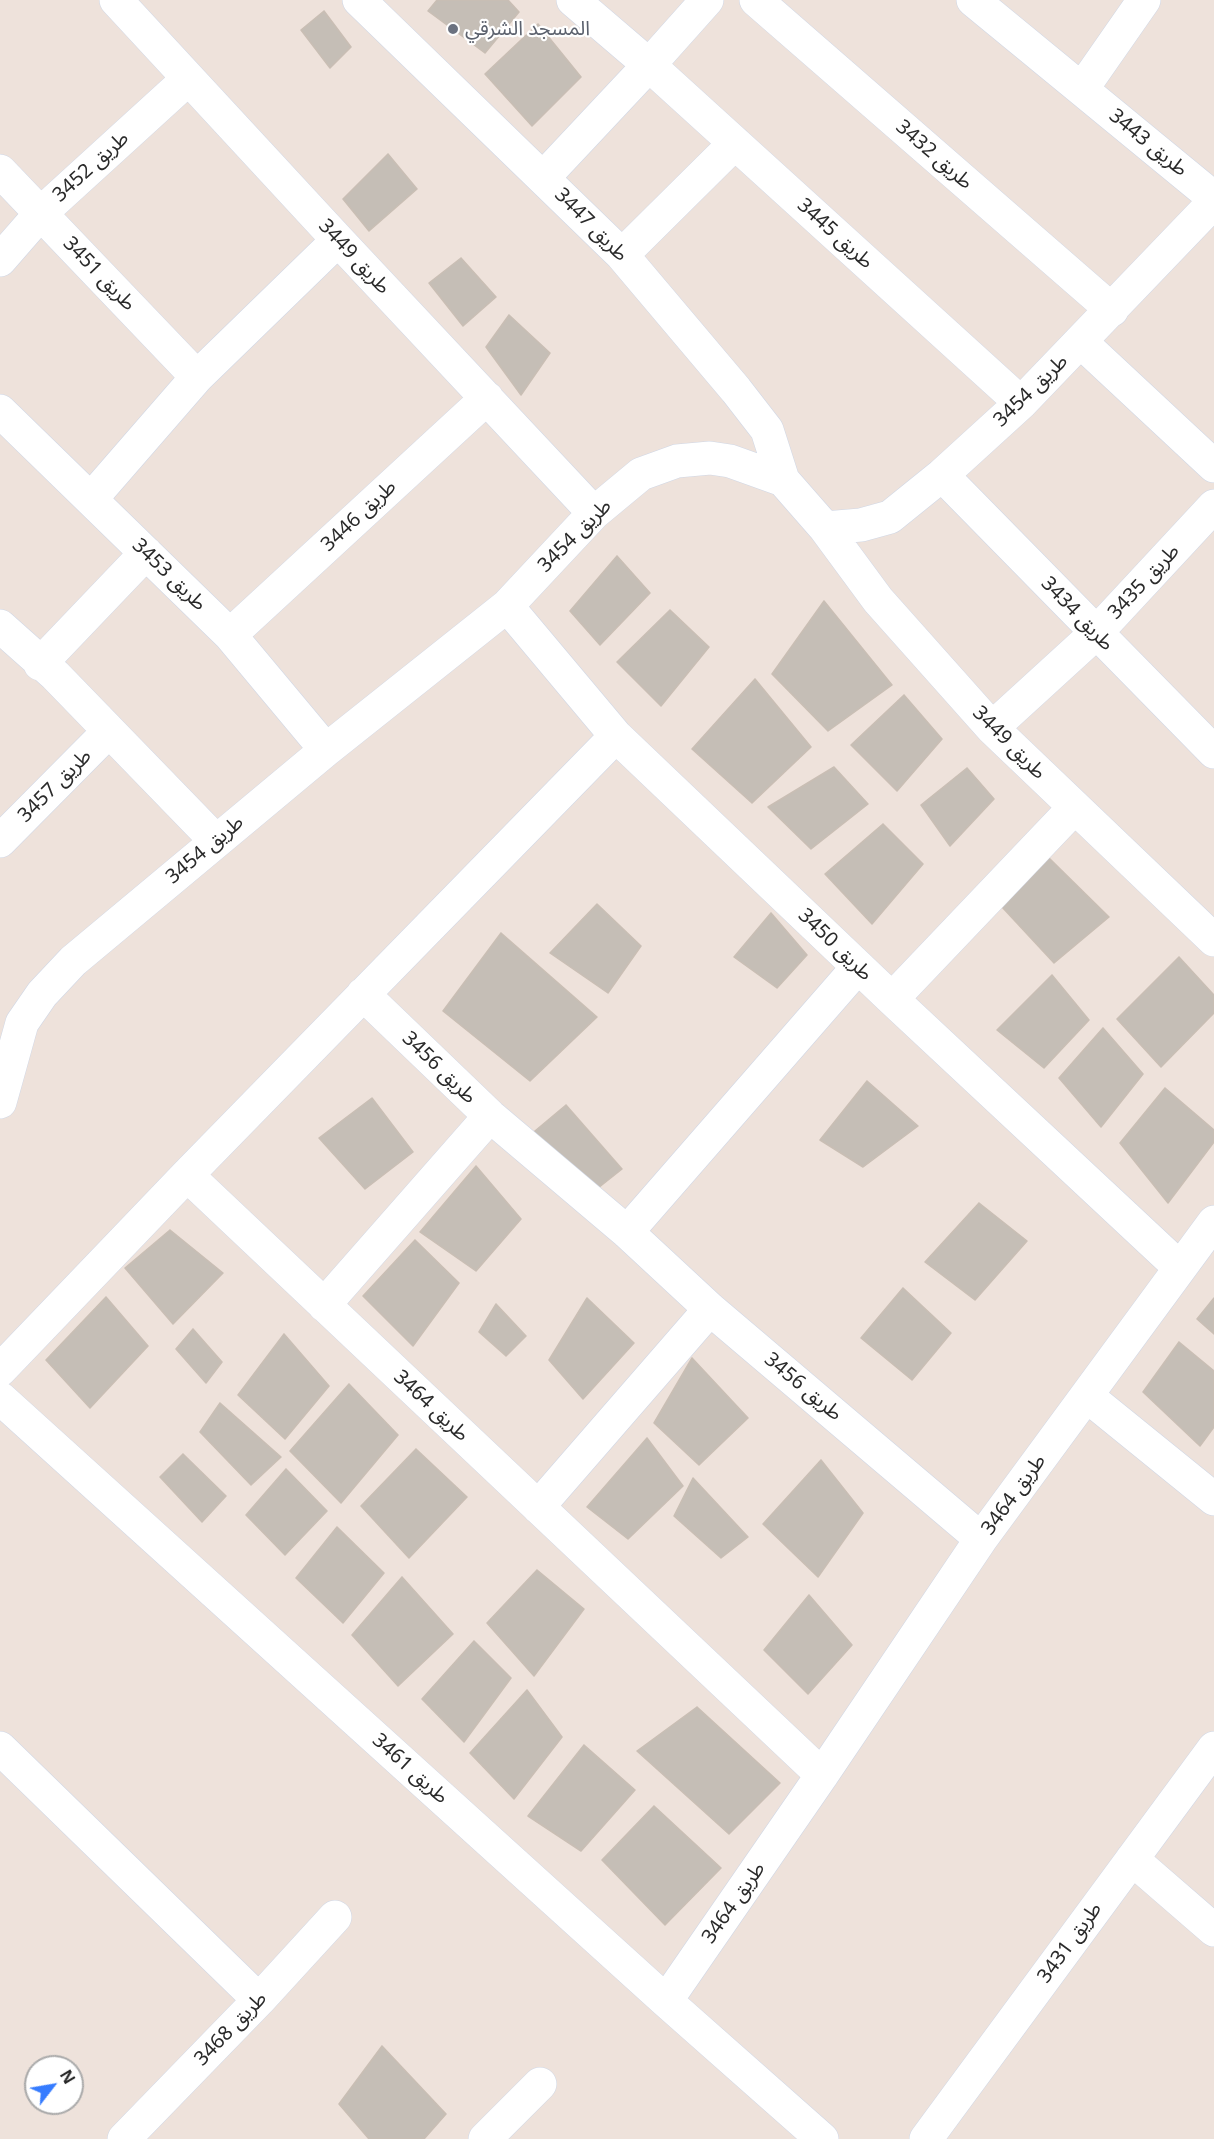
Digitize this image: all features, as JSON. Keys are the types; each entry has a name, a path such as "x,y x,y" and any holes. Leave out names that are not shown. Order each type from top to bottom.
{"street":[{"name":"طريق 3449","path":"116,0 594,513"},
{"name":"طريق 3447","path":"360,0 622,255 767,430 783,480"},
{"name":"طريق 3445","path":"573,0 649,65 1021,403"},
{"path":"543,178 707,0"},
{"name":"طريق 3432","path":"756,0 1112,310"},
{"name":"طريق 3443","path":"973,0 1214,200"},
{"path":"1082,89 1144,0"},
{"name":"طريق 3452","path":"0,260 40,213 188,79"},
{"path":"622,255 735,143"},
{"name":"طريق 3451","path":"0,171 197,377"},
{"name":"طريق 3454","path":"0,1102 11,1016 42,994 73,961 326,750 507,606 594,513 641,474 677,461 710,458 730,461 783,480 825,528 861,525 890,517 942,475 1021,403 1112,310 1214,200"},
{"path":"91,499 197,377 338,240"},
{"path":"1081,342 1214,466"},
{"name":"طريق 3446","path":"230,635 487,398"},
{"name":"طريق 3453","path":"0,411 230,635 326,750"},
{"name":"طريق 3434","path":"942,475 1214,752"},
{"name":"طريق 3435","path":"992,728 1096,633 1214,506"},
{"name":"طريق 3449","path":"825,528 878,600 992,728 1214,940"},
{"path":"40,664 146,553"},
{"name":"طريق 3450","path":"507,606 616,736 858,967 1179,1267"},
{"path":"2,631 55,675 216,841"},
{"name":"طريق 3457","path":"0,841 109,731"},
{"path":"0,1370 186,1175 616,736"},
{"path":"892,999 1074,808"},
{"path":"627,1232 858,967"},
{"name":"طريق 3456","path":"363,994 489,1116 627,1232 710,1309 981,1539"},
{"path":"324,1305 489,1116"},
{"name":"طريق 3464","path":"186,1175 822,1775"},
{"name":"طريق 3464","path":"666,2001 981,1539 1214,1222"},
{"path":"538,1507 710,1309"},
{"path":"1087,1396 1214,1498"},
{"name":"طريق 3461","path":"0,1398 666,2001 822,2139"},
{"path":"0,1748 260,2000"},
{"name":"طريق 3431","path":"926,2139 1214,1748"},
{"path":"1132,1859 1214,1930"},
{"name":"طريق 3468","path":"124,2139 260,2000 334,1917"},
{"path":"485,2139 540,2084"}],"building":[{"path":"437,0 508,0 519,12 485,53 428,11"},
{"path":"324,11 351,47 330,68 301,30"},
{"path":"538,24 581,77 532,126 485,74"},
{"path":"388,154 417,189 369,231 343,199"},
{"path":"461,258 496,297 463,326 429,283"},
{"path":"509,315 550,353 521,395 486,347"},
{"path":"617,556 650,593 600,645 570,611"},
{"path":"824,601 892,685 828,731 772,674"},
{"path":"670,610 709,647 661,706 617,662"},
{"path":"755,679 811,747 752,803 692,749"},
{"path":"904,695 942,739 897,791 851,745"},
{"path":"834,767 868,804 811,849 768,807"},
{"path":"967,768 994,799 950,846 921,805"},
{"path":"883,824 923,864 872,924 825,874"},
{"path":"1049,858 1109,917 1054,963 1002,907"},
{"path":"597,904 641,946 608,993 550,953"},
{"path":"771,913 807,955 777,988 734,957"},
{"path":"501,933 597,1017 530,1081 443,1011"},
{"path":"1179,957 1214,995 1214,1013 1161,1067 1117,1019"},
{"path":"1052,975 1089,1020 1044,1068 997,1030"},
{"path":"1103,1028 1143,1074 1101,1127 1059,1078"},
{"path":"867,1081 918,1126 863,1167 820,1140"},
{"path":"1165,1088 1214,1130 1214,1142 1168,1203 1120,1143"},
{"path":"372,1098 413,1152 365,1189 319,1138"},
{"path":"566,1105 622,1169 593,1192 529,1136"},
{"path":"476,1166 521,1219 476,1271 420,1232"},
{"path":"979,1203 1027,1241 975,1300 925,1262"},
{"path":"170,1230 223,1273 173,1324 125,1268"},
{"path":"415,1240 459,1283 413,1346 363,1296"},
{"path":"903,1288 951,1333 912,1380 861,1338"},
{"path":"106,1297 148,1346 90,1408 46,1360"},
{"path":"587,1298 634,1343 583,1399 549,1360"},
{"path":"1214,1298 1214,1334 1197,1319"},
{"path":"496,1304 526,1336 506,1356 479,1332"},
{"path":"193,1329 222,1362 206,1383 176,1349"},
{"path":"284,1334 329,1386 285,1439 238,1395"},
{"path":"1179,1342 1214,1371 1214,1427 1200,1446 1143,1392"},
{"path":"692,1358 748,1418 699,1465 654,1423"},
{"path":"349,1384 398,1435 341,1503 290,1451"},
{"path":"220,1403 281,1457 251,1485 200,1432"},
{"path":"647,1438 683,1486 628,1539 587,1507"},
{"path":"416,1449 467,1497 409,1558 361,1506"},
{"path":"183,1454 226,1496 202,1522 160,1477"},
{"path":"821,1460 863,1513 818,1577 763,1524"},
{"path":"286,1469 327,1511 285,1555 246,1515"},
{"path":"693,1478 748,1537 721,1558 674,1516"},
{"path":"337,1527 384,1573 343,1623 296,1578"},
{"path":"537,1570 584,1609 534,1676 487,1623"},
{"path":"402,1577 453,1634 398,1686 352,1635"},
{"path":"809,1595 852,1645 808,1694 764,1650"},
{"path":"474,1641 511,1678 464,1742 422,1699"},
{"path":"527,1690 562,1737 514,1799 470,1753"},
{"path":"697,1707 780,1783 729,1834 637,1751"},
{"path":"584,1745 635,1790 581,1851 528,1816"},
{"path":"654,1806 721,1868 665,1925 602,1860"},
{"path":"382,2046 446,2114 424,2139 369,2139 339,2104"}],"place":[{"name":"المسجد الشرقي","path":"453,29"}]}
